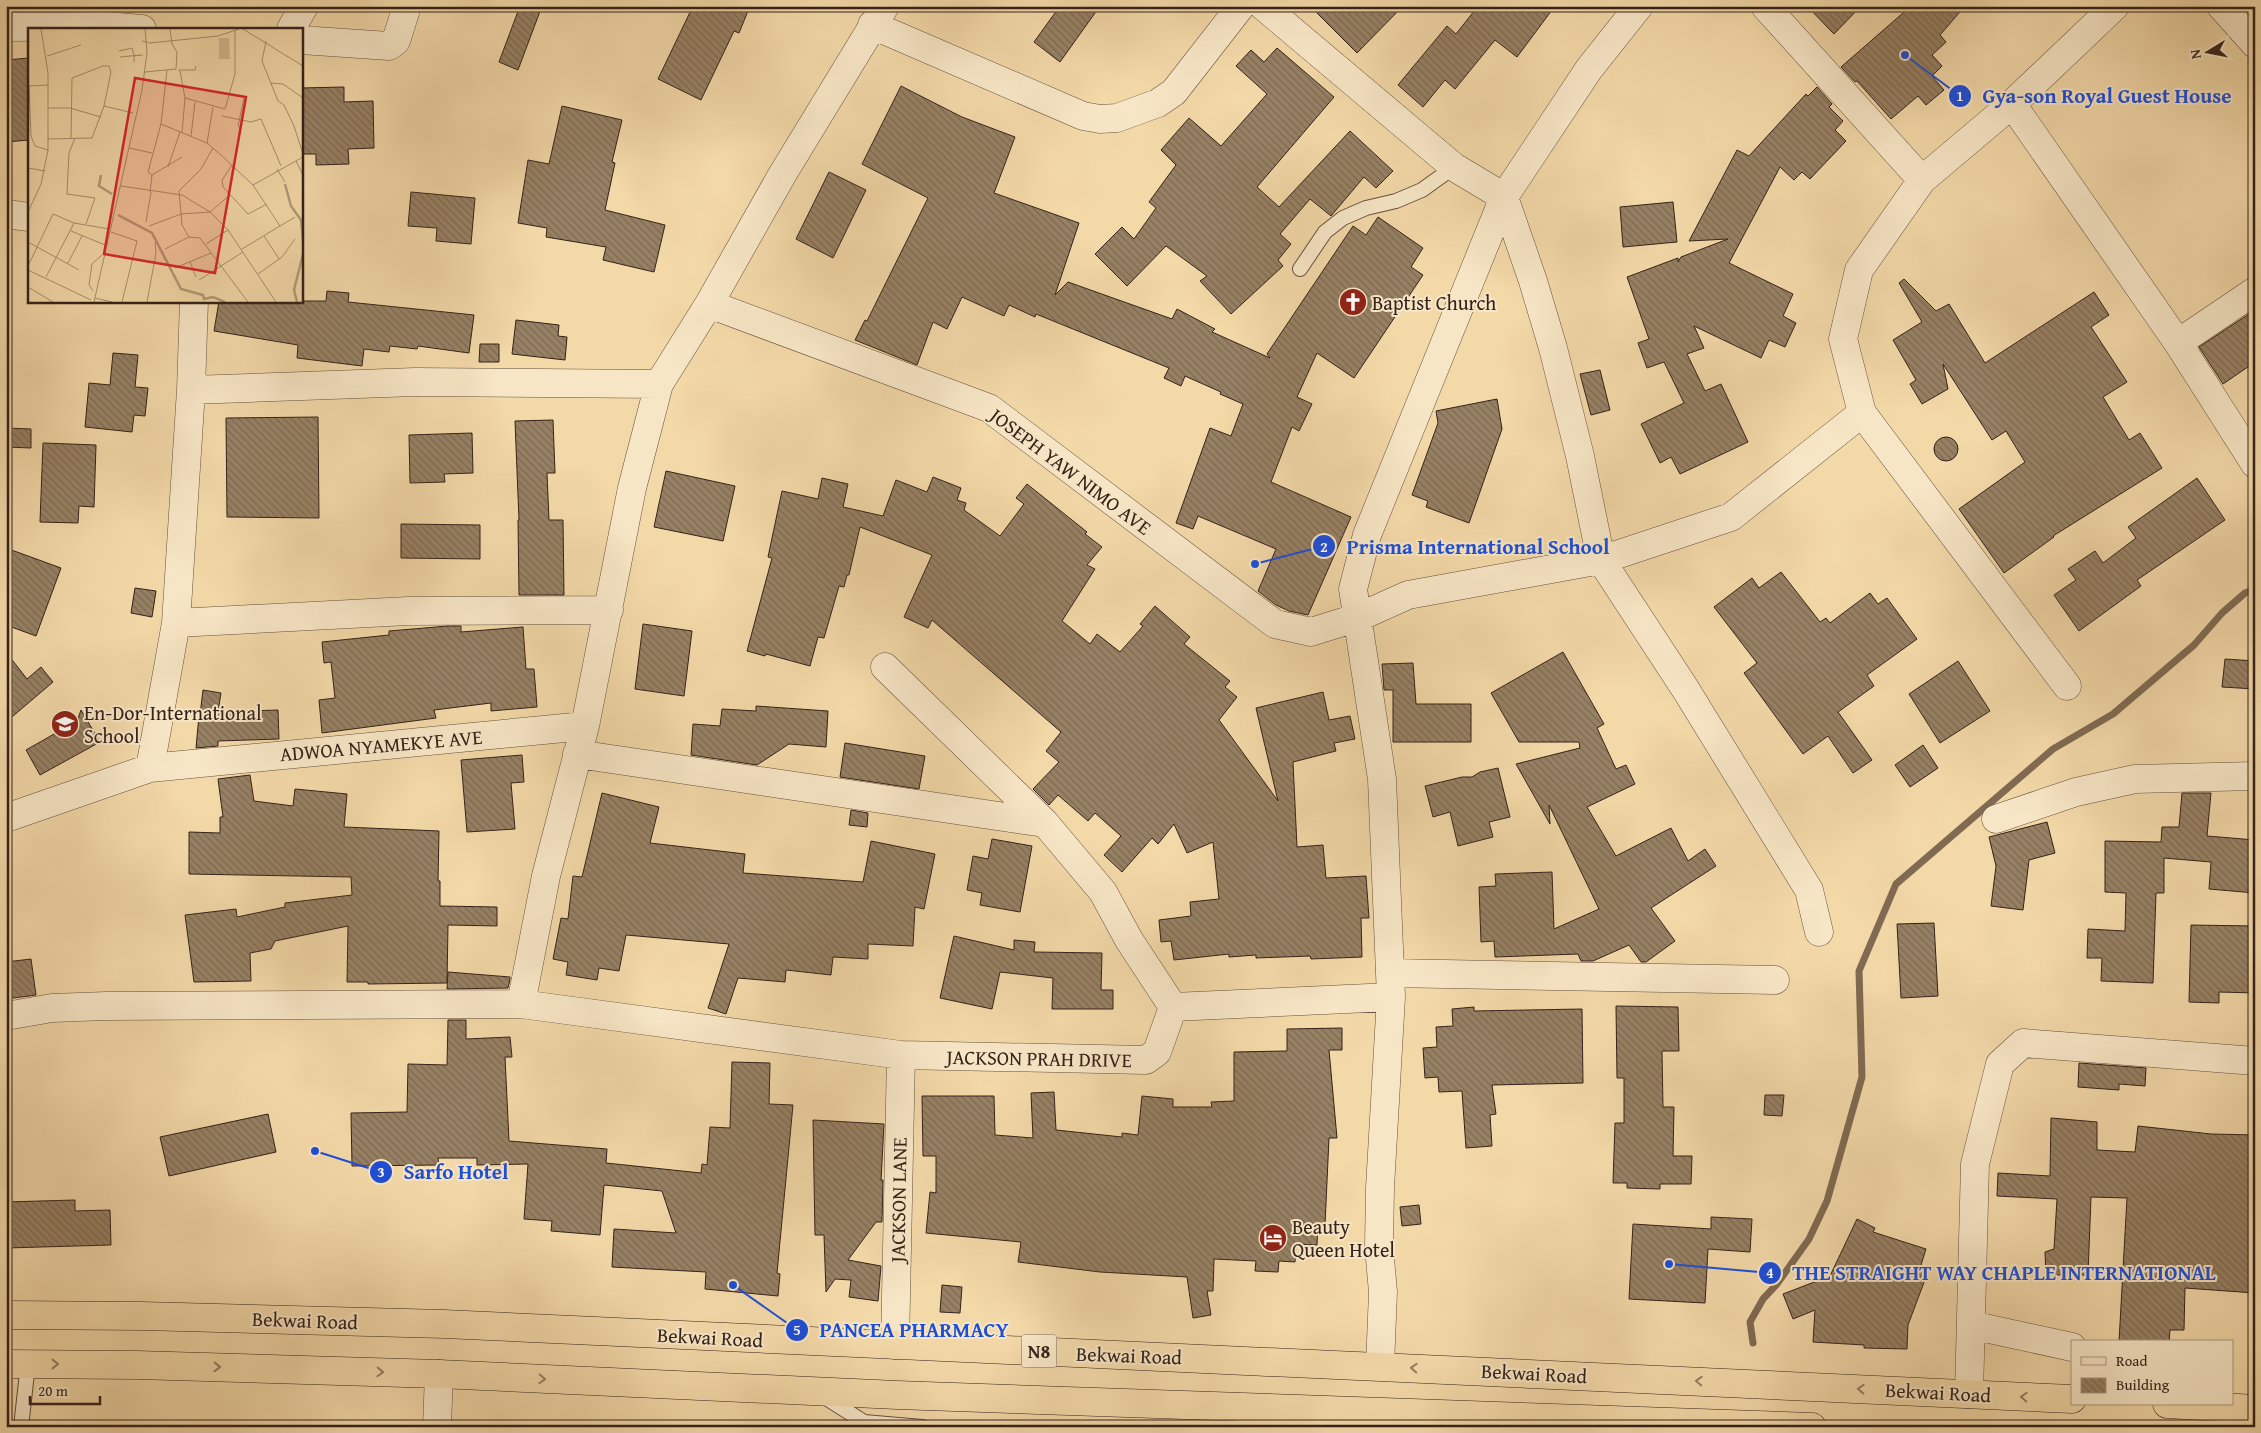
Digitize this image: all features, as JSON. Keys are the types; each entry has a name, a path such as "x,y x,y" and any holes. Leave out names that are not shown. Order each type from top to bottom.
{"highway":[{"name":"Bekwai Road","path":"6,1315 142,1316 434,1324 1452,1369 2071,1399"},
{"path":"17,1364 136,1365 440,1374 816,1391 1812,1427"},
{"path":"1448,1413 1452,1369"},
{"path":"2196,1406 2255,1410"}],"street":[{"path":"293,28 304,6"},
{"path":"302,40 389,46 396,41 406,6"},
{"path":"521,1004 546,876 585,726 632,488 659,384 709,304 782,175 879,16 1083,116 1100,119 1117,118 1158,103 1174,92 1241,6"},
{"path":"1263,6 1454,167 1504,197 1533,281 1553,348 1580,456 1601,560 1686,690 1809,890 1819,932"},
{"path":"1380,1366 1384,1292 1379,1247 1380,1188 1390,985 1382,779 1354,589 1367,535 1504,197 1589,69 1639,6"},
{"path":"1765,6 1922,180"},
{"path":"2066,686 1862,413 1843,339 1859,270 1922,180 2012,104 2115,6"},
{"path":"2222,6 2255,44"},
{"path":"9,27 105,26 130,28"},
{"path":"2012,104 2178,343 2255,464"},
{"path":"6,214 28,217"},
{"path":"2178,343 2255,291"},
{"path":"150,768 176,623 191,390 194,302"},
{"name":"JOSEPH YAW NIMO AVE","path":"709,304 989,408 1275,624 1312,632 1359,617 1408,595 1601,560 1731,517 1862,413"},
{"path":"191,390 415,382 659,384"},
{"path":"176,623 408,611 608,610"},
{"path":"885,667 1045,823 1103,892 1128,940 1173,1007 1390,985 1775,980"},
{"name":"ADWOA NYAMEKYE AVE","path":"6,818 150,768 585,726"},
{"path":"577,754 1045,823"},
{"path":"1996,819 2076,792 2134,779 2255,776"},
{"name":"JACKSON PRAH DRIVE","path":"6,1016 52,1008 106,1006 521,1004 901,1055 1146,1060 1157,1052 1173,1007"},
{"path":"1969,1394 1975,1164 2000,1064 2023,1043 2255,1061"},
{"name":"JACKSON LANE","path":"895,1345 901,1055"},
{"path":"1971,1325 2071,1347"},
{"path":"437,1427 440,1374"}],"lane":[{"path":"1300,269 1324,232 1343,218 1366,208 1396,201 1422,190 1454,167"},
{"path":"17,1364 22,1427"},
{"path":"816,1391 864,1422 922,1427"}],"building":[{"path":"520,6 542,6 518,70 499,62"},
{"path":"693,6 750,6 739,33 734,31 701,100 658,79"},
{"path":"1060,6 1100,6 1060,62 1034,42"},
{"path":"1310,6 1403,6 1357,53"},
{"path":"1478,6 1555,6 1517,57 1495,40 1455,89 1445,80 1423,107 1398,85 1447,26 1456,34"},
{"path":"1807,6 1861,6 1834,34"},
{"path":"1911,6 1965,6 1940,35 1946,42 1932,55 1942,66 1932,76 1944,90 1926,105 1918,96 1891,119 1857,81 1855,82 1841,67"},
{"path":"1277,48 1334,97 1257,187 1279,207 1350,131 1393,171 1376,188 1364,177 1331,216 1310,199 1280,234 1291,244 1278,260 1283,266 1231,314 1200,281 1207,276 1166,246 1127,286 1095,254 1122,227 1134,239 1156,208 1149,202 1176,165 1161,150 1189,118 1221,146 1267,94 1236,66 1251,50 1264,62"},
{"path":"28,58 28,140 6,142 6,60"},
{"path":"901,86 962,117 1015,137 994,193 1079,223 1055,295 1068,282 1172,319 1177,309 1215,329 1212,332 1270,358 1267,354 1353,226 1366,235 1378,217 1423,248 1411,267 1423,275 1354,378 1317,353 1297,397 1312,404 1299,431 1292,427 1271,482 1351,517 1308,615 1289,611 1276,605 1258,591 1276,549 1198,516 1193,529 1176,523 1210,428 1231,436 1243,404 1185,376 1181,386 1164,378 1169,368 1036,314 1035,317 1009,305 1004,316 962,297 947,329 933,322 917,365 855,340 865,320 867,321 928,198 862,164"},
{"path":"344,87 344,102 373,101 374,148 348,149 349,164 316,165 316,154 302,154 302,88"},
{"path":"1817,87 1832,104 1829,107 1843,121 1835,130 1846,141 1810,179 1802,172 1794,180 1780,167 1729,263 1793,294 1783,316 1796,323 1785,347 1769,340 1761,358 1694,326 1704,348 1687,354 1705,391 1721,384 1748,442 1680,474 1671,457 1660,463 1641,424 1684,403 1664,362 1647,368 1638,343 1649,339 1627,277 1678,258 1678,262 1681,257 1728,239 1689,241 1737,150 1749,156 1806,94 1808,96"},
{"path":"562,106 622,120 612,162 615,163 605,210 665,225 654,272 603,260 606,247 546,237 547,228 518,223 528,160 549,164"},
{"path":"829,172 866,190 833,258 796,239"},
{"path":"411,192 475,198 471,244 436,241 437,228 408,226"},
{"path":"1673,202 1677,242 1623,247 1620,207"},
{"path":"1904,279 1936,311 1949,304 1985,363 2094,292 2109,315 2091,327 2127,382 2103,397 2129,440 2140,433 2162,468 2053,536 2004,573 1959,509 2025,462 2006,431 1992,440 1943,364 1948,389 1922,404 1910,384 1916,380 1893,340 1922,322 1899,283"},
{"path":"327,291 349,293 348,302 474,315 469,353 418,346 417,349 390,346 389,352 364,349 362,366 297,358 298,345 214,331 219,302 326,301"},
{"path":"2255,310 2255,362 2223,384 2199,347"},
{"path":"516,320 559,325 558,336 567,337 565,360 512,354"},
{"path":"480,344 499,344 499,362 479,362"},
{"path":"113,353 138,355 135,387 148,388 145,416 134,415 132,432 85,427 89,383 110,385"},
{"path":"1600,370 1610,410 1591,415 1580,374"},
{"path":"1497,399 1502,429 1469,523 1426,507 1428,501 1412,495 1438,423 1436,411"},
{"path":"318,417 319,518 227,517 226,418"},
{"path":"553,420 555,473 547,473 549,520 563,520 564,595 519,595 519,520 515,421"},
{"path":"6,428 31,429 31,448 6,447"},
{"path":"472,433 473,473 444,474 445,482 410,483 409,435"},
{"path":"1946,437 1955,440 1958,449 1955,458 1946,461 1937,458 1934,449 1937,440"},
{"path":"43,443 96,445 94,507 79,506 78,523 40,522"},
{"path":"666,471 735,486 723,541 654,527"},
{"path":"933,477 961,488 957,500 966,503 964,510 1000,536 1024,504 1016,498 1027,484 1087,532 1085,534 1102,547 1087,565 1095,569 1062,621 1090,644 1097,634 1120,652 1143,626 1140,624 1155,606 1190,637 1184,644 1230,681 1225,687 1237,697 1219,720 1278,801 1256,708 1323,692 1329,720 1350,716 1355,739 1334,743 1336,751 1293,762 1297,847 1323,845 1326,878 1366,876 1369,918 1361,918 1362,957 1311,959 1310,956 1256,958 1256,955 1229,957 1229,954 1174,960 1171,941 1161,942 1159,920 1191,916 1190,902 1219,899 1213,842 1187,853 1174,824 1158,844 1152,838 1122,872 1104,855 1121,836 1095,813 1088,821 1058,795 1049,805 1033,789 1059,762 1046,751 1061,732 932,620 928,628 904,617 932,555 860,527 849,575 847,575 844,587 839,586 824,638 818,637 810,666 747,651 772,558 768,557 782,491 818,499 822,478 848,484 843,507 883,516 896,480 927,492"},
{"path":"2197,478 2225,520 2137,580 2141,586 2079,631 2054,595 2076,580 2068,569 2095,551 2103,563 2136,538 2128,527"},
{"path":"401,524 480,525 480,559 401,558"},
{"path":"6,548 61,568 36,636 6,625"},
{"path":"1781,572 1820,622 1826,618 1830,623 1870,593 1878,604 1887,598 1917,639 1867,675 1874,686 1838,712 1872,760 1853,773 1828,736 1803,754 1744,673 1757,663 1714,607 1752,578 1759,588"},
{"path":"135,588 156,591 152,617 131,613"},
{"path":"643,624 692,631 684,696 635,689"},
{"path":"461,626 461,632 523,627 526,669 534,669 537,707 491,711 491,703 434,710 436,718 322,733 319,700 335,698 331,662 324,663 322,642 389,635 389,631"},
{"path":"6,652 27,679 41,667 53,682 6,722"},
{"path":"1563,652 1604,724 1597,728 1616,769 1626,765 1635,784 1587,807 1616,856 1671,828 1688,861 1705,849 1716,866 1651,908 1675,941 1646,962 1641,962 1629,945 1593,961 1581,961 1578,954 1495,957 1494,941 1481,942 1479,887 1496,886 1495,874 1552,872 1554,929 1599,909 1549,805 1550,824 1516,764 1580,748 1579,742 1519,742 1491,693"},
{"path":"2225,659 2255,661 2255,689 2222,687"},
{"path":"1958,661 1990,711 1940,743 1909,694"},
{"path":"1413,663 1416,704 1471,704 1471,742 1393,742 1393,690 1384,690 1382,664"},
{"path":"203,690 221,693 218,712 278,710 279,739 218,741 218,746 196,748"},
{"path":"756,706 828,711 826,747 789,744 757,765 691,755 693,724 720,726 722,709 756,711"},
{"path":"81,710 100,742 40,775 26,750 77,721"},
{"path":"845,743 925,756 919,789 840,777"},
{"path":"1923,745 1938,768 1910,787 1895,765"},
{"path":"522,755 524,782 511,783 515,829 467,832 461,760"},
{"path":"1498,768 1510,817 1489,822 1493,837 1458,846 1450,812 1433,817 1425,786 1462,777 1472,777 1480,772"},
{"path":"250,775 254,801 293,806 295,789 347,794 344,827 439,831 438,881 440,881 440,906 497,907 497,926 448,925 447,983 368,984 368,982 347,982 348,926 275,941 271,949 250,953 251,981 194,982 185,915 236,909 237,917 285,907 285,903 352,895 351,877 189,874 189,832 220,833 220,817 223,817 218,779"},
{"path":"602,793 659,807 650,843 745,854 743,873 863,882 871,841 935,854 924,909 915,907 913,946 868,944 868,959 833,957 831,975 786,970 785,982 738,978 726,1014 708,1008 729,944 626,935 619,971 599,968 597,980 566,975 568,962 553,959 561,918 568,919 573,876 582,877"},
{"path":"2182,793 2211,793 2207,836 2255,840 2255,893 2209,889 2211,862 2164,858 2164,893 2156,893 2153,983 2101,981 2102,958 2087,958 2088,929 2125,931 2126,893 2105,892 2105,841 2161,842 2162,827 2179,827"},
{"path":"851,810 868,813 867,827 849,825"},
{"path":"2047,822 2055,853 2029,860 2023,910 1991,906 1996,866 1989,837"},
{"path":"992,839 1032,846 1020,912 980,905 982,893 967,890 973,856 988,859"},
{"path":"1934,923 1938,996 1901,998 1897,924"},
{"path":"2191,925 2255,926 2255,993 2219,992 2219,1003 2189,1002"},
{"path":"954,936 1014,950 1014,940 1035,942 1034,952 1102,953 1101,990 1113,990 1113,1009 1052,1009 1053,978 1000,972 992,1009 940,998"},
{"path":"31,959 36,995 6,999 6,962"},
{"path":"448,972 510,977 510,979 508,988 447,989"},
{"path":"1616,1006 1678,1007 1679,1051 1662,1051 1663,1107 1674,1107 1673,1156 1692,1156 1691,1184 1660,1184 1660,1189 1627,1188 1627,1183 1613,1183 1615,1123 1624,1123 1624,1078 1617,1078"},
{"path":"1474,1007 1474,1011 1582,1009 1583,1083 1492,1085 1496,1114 1490,1115 1492,1146 1466,1148 1462,1091 1439,1092 1438,1077 1425,1078 1423,1048 1437,1047 1436,1027 1453,1026 1452,1009"},
{"path":"448,1020 466,1020 466,1039 510,1037 512,1057 505,1057 509,1141 607,1149 606,1163 701,1173 702,1164 707,1165 710,1127 730,1128 732,1062 770,1063 769,1104 793,1105 777,1273 780,1274 778,1296 705,1289 706,1272 612,1267 614,1229 676,1233 662,1191 604,1185 600,1235 551,1231 552,1221 524,1219 528,1164 477,1165 477,1158 438,1158 439,1165 352,1166 351,1113 407,1112 408,1064 447,1065"},
{"path":"1342,1028 1342,1050 1329,1050 1337,1138 1329,1138 1325,1225 1318,1224 1317,1245 1296,1244 1295,1262 1279,1261 1278,1272 1255,1271 1256,1261 1214,1259 1213,1291 1207,1291 1211,1315 1193,1318 1187,1277 1100,1272 1018,1262 1021,1242 926,1233 930,1192 936,1193 936,1156 923,1156 922,1096 994,1096 995,1135 1033,1138 1031,1093 1054,1092 1056,1130 1122,1137 1122,1133 1138,1135 1142,1096 1173,1099 1173,1107 1212,1107 1211,1102 1234,1101 1234,1052 1287,1051 1287,1029"},
{"path":"2079,1063 2146,1068 2145,1086 2119,1084 2119,1090 2078,1087"},
{"path":"1765,1095 1784,1095 1782,1116 1764,1115"},
{"path":"268,1114 276,1152 169,1176 160,1137"},
{"path":"2051,1118 2097,1122 2097,1150 2135,1152 2138,1126 2211,1134 2255,1135 2255,1293 2185,1288 2184,1330 2170,1330 2169,1340 2119,1340 2127,1198 2091,1197 2088,1275 2046,1275 2045,1252 2054,1249 2057,1199 1997,1196 1998,1173 2050,1176"},
{"path":"813,1120 884,1124 881,1180 883,1180 882,1222 876,1222 848,1260 881,1266 878,1301 849,1297 851,1280 835,1279 826,1292 824,1235 815,1235"},
{"path":"75,1200 75,1211 110,1210 111,1245 6,1248 6,1202"},
{"path":"1419,1205 1421,1224 1402,1226 1400,1207"},
{"path":"1711,1217 1752,1219 1750,1252 1708,1249 1705,1303 1629,1299 1633,1224 1711,1229"},
{"path":"1857,1219 1875,1228 1873,1232 1926,1249 1921,1265 1929,1269 1908,1325 1907,1349 1864,1348 1864,1345 1813,1342 1815,1310 1793,1319 1783,1294 1830,1276"},
{"path":"942,1285 962,1287 960,1313 940,1312"}],"waterway":[{"path":"1753,1343 1750,1322 1763,1299 1777,1284 1809,1239 1827,1201 1862,1077 1859,971 1896,884 2053,749 2113,714 2194,645 2222,613 2245,593 2255,589"}],"place":[{"name":"Gya-son Royal Guest House","path":"1905,55"},
{"name":"Baptist Church","path":"1353,302"},
{"name":"Prisma International School","path":"1255,564"},
{"name":"En-Dor-International School","path":"65,724"},
{"name":"Sarfo Hotel","path":"315,1151"},
{"name":"Beauty Queen Hotel","path":"1273,1238"},
{"name":"THE STRAIGHT WAY CHAPLE INTERNATIONAL","path":"1669,1264"},
{"name":"PANCEA PHARMACY","path":"733,1285"}]}
